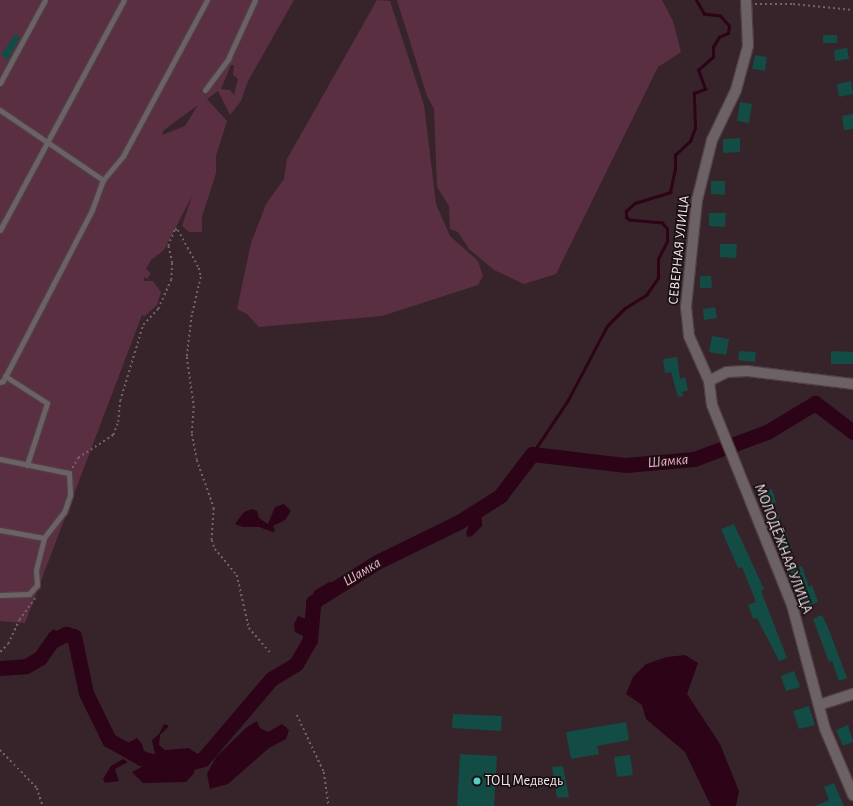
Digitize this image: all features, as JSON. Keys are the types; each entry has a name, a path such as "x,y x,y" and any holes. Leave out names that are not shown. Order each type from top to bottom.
{"street":[{"name":"СЕВЕРНАЯ УЛИЦА","path":"710,380 689,336 686,307 688,277 697,200 704,170 712,140 736,90 748,46 747,2"},
{"path":"710,380 726,372 747,371 853,384"},
{"name":"МОЛОДЁЖНАЯ УЛИЦА","path":"710,380 712,404 792,605 826,729 853,795"},
{"path":"819,705 853,694"}],"lane":[{"path":"0,82 45,0"},
{"path":"0,230 124,0"},
{"path":"0,382 6,376 92,210 103,180 123,156 207,0"},
{"path":"205,90 228,59 255,0"},
{"path":"0,110 103,180"},
{"path":"6,376 47,403 27,465"},
{"path":"0,459 69,473 70,495 64,512 44,538 36,570 37,586 29,594 0,595"},
{"path":"0,530 44,538"}],"path":[{"path":"747,2 793,4 853,10"},
{"path":"69,473 78,458 112,435 118,422 120,401 143,325 158,309 171,280 172,263 168,246 175,229 178,230 199,268 201,277 192,315 187,357 194,406 192,434 197,460 214,508 212,540 215,549 237,575 249,628 272,654"},
{"path":"0,652 10,640 19,620 34,602 37,586"},
{"path":"297,715 324,772 329,806"},
{"path":"0,750 37,788 43,806"}],"shaded area":[{"path":"0,0 294,0 248,81 241,101 230,115 218,91 207,99 227,121 216,156 216,173 202,217 202,232 189,232 182,226 192,196 164,250 151,260 146,269 151,273 147,279 144,277 144,281 153,281 161,292 157,305 145,316 142,315 25,623 0,621","holes":["231,65 234,65 233,75 238,79 234,95 230,90 221,89","198,105 185,126 162,135 164,130"]},
{"path":"377,0 390,1 424,105 436,204 450,236 478,261 483,276 478,285 382,316 259,327 247,314 237,309 251,243 266,204 284,179 287,159"},
{"path":"397,0 662,0 673,21 681,52 658,67 556,274 524,284 494,270 469,249 458,232 450,229 449,206 437,187 434,109 427,96"},
{"path":"284,504 291,511 285,520 273,526 275,530 273,532 259,527 243,527 235,524 244,512 252,509 257,511 259,518 268,524 275,507"},
{"path":"481,505 482,526 472,536 468,537 466,534 470,521 477,515 476,507"},
{"path":"329,582 338,583 337,588 323,591 313,598 314,591"},
{"path":"298,616 306,619 304,628 307,638 295,632 294,624"},
{"path":"54,629 59,635 51,641 53,651 49,657 39,660 45,650 48,634"},
{"path":"685,655 698,663 687,694 720,744 739,791 736,806 711,806 685,752 646,719 642,705 626,694 633,677 646,664 667,657"},
{"path":"257,721 260,728 268,732 282,724 289,730 286,739 269,748 228,784 210,789 207,774 216,757 247,727"},
{"path":"164,724 169,726 160,735 159,745 165,750 189,748 196,753 194,773 186,782 143,783 132,772 156,759 152,740 159,734"},
{"path":"137,738 142,744 145,754 126,755 124,749 126,744"},
{"path":"123,759 128,762 115,769 119,781 105,783 103,779 111,766"}],"building":[{"path":"15,34 20,37 8,60 1,55"},
{"path":"823,35 837,35 837,43 823,43"},
{"path":"847,48 849,59 835,61 834,50"},
{"path":"755,55 767,57 765,71 752,69"},
{"path":"851,81 853,94 839,97 837,84"},
{"path":"740,102 752,104 749,123 737,121"},
{"path":"853,114 853,129 844,130 842,116"},
{"path":"740,138 740,152 723,153 723,139"},
{"path":"711,181 725,181 725,195 711,194"},
{"path":"709,213 726,213 725,227 709,226"},
{"path":"720,244 737,244 736,258 720,257"},
{"path":"700,276 711,276 712,288 700,288"},
{"path":"715,307 717,318 704,320 703,309"},
{"path":"712,336 729,339 726,355 709,352"},
{"path":"739,351 756,352 755,362 738,360"},
{"path":"831,351 853,352 853,364 831,364"},
{"path":"677,357 680,379 685,377 688,390 682,392 683,396 678,397 671,372 665,373 663,359"},
{"path":"772,489 776,502 764,506 760,493"},
{"path":"778,515 792,548 781,553 768,519"},
{"path":"734,524 764,589 761,591 787,658 779,661 757,618 753,619 748,605 756,602 742,567 738,568 721,529"},
{"path":"802,566 809,587 812,585 818,602 805,607 790,570"},
{"path":"822,615 847,678 839,681 832,661 829,662 813,619"},
{"path":"794,671 800,687 786,691 781,676"},
{"path":"809,706 815,725 799,729 793,711"},
{"path":"453,714 502,716 501,731 452,728"},
{"path":"626,722 629,740 597,746 599,754 571,759 566,732"},
{"path":"848,725 853,742 843,746 836,730"},
{"name":"ТОЦ Медведь","path":"460,754 497,756 494,806 457,806"},
{"path":"630,755 633,775 617,777 614,757"},
{"path":"563,766 569,797 557,798 552,767"},
{"path":"834,783 844,806 815,806 829,800 824,787"}],"waterway":[{"path":"532,454 568,400 607,326 625,308 646,295 658,278 658,259 667,241 667,229 662,223 629,220 626,217 626,211 635,203 670,192 675,169 675,155 690,141 695,128 694,93 705,89 698,70 713,57 713,47 719,37 728,33 729,26 720,16 704,14 696,0"},
{"name":"Шамка","path":"0,668 26,666 40,658 52,641 66,634 74,636 86,693 109,740 141,758 172,767 203,759 271,679 296,664 310,640 313,602 377,562 459,522 500,496 532,454 626,465 694,459 767,432 815,403 853,432"}],"place":[{"name":"ТОЦ Медведь","path":"477,781"}]}
